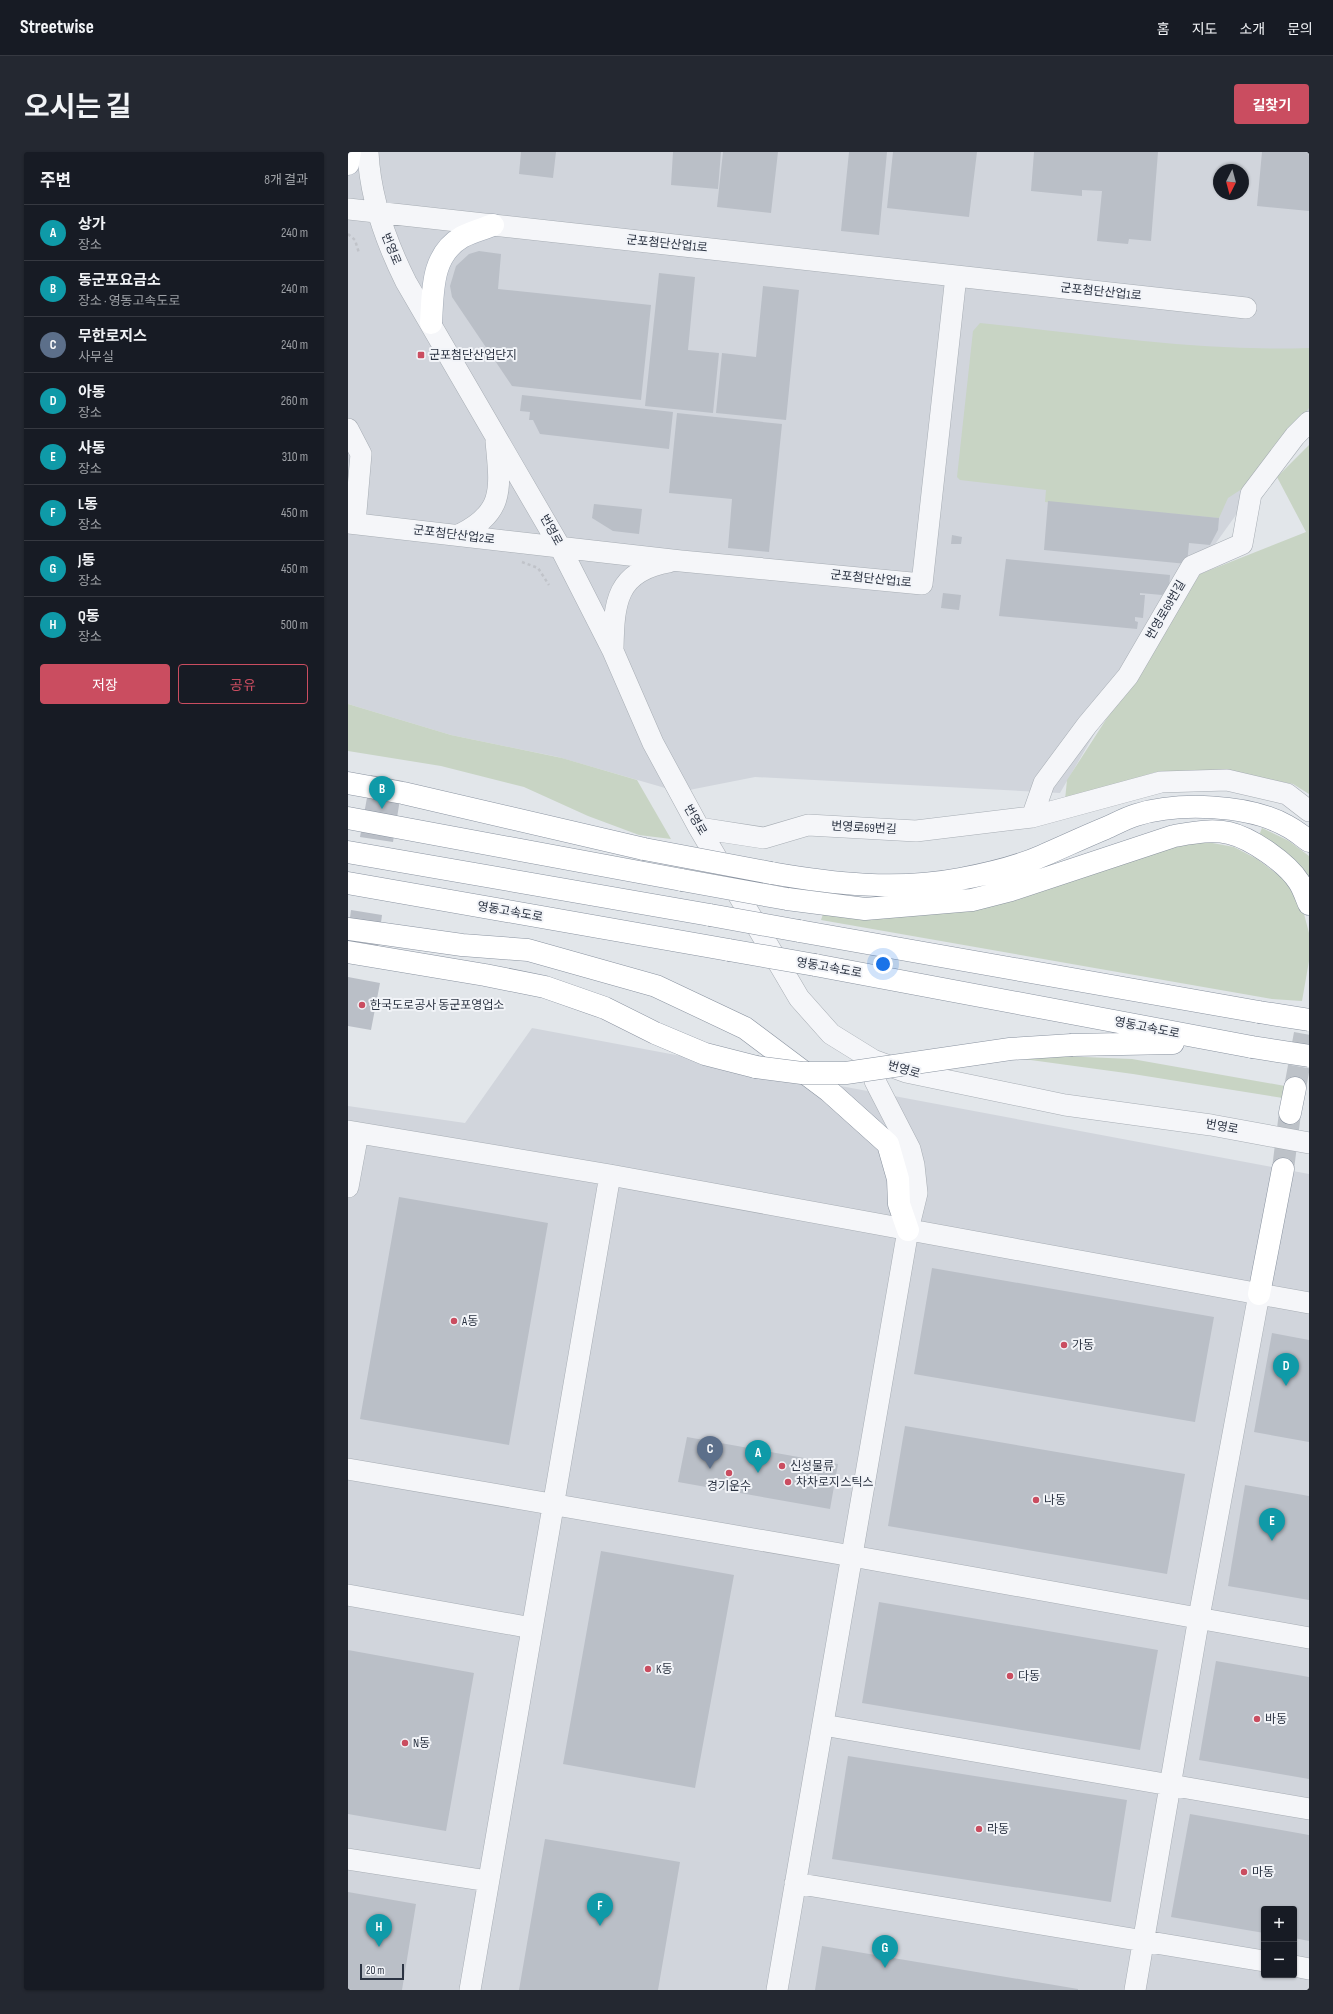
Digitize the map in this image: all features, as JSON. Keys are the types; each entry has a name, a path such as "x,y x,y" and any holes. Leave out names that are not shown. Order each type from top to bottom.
{"main road":[{"path":"348,164 350,152"},
{"path":"431,323 434,283 438,264 443,252 462,237 493,225"},
{"path":"348,783 403,793 644,849 816,881 861,885 914,885 960,879 997,871 1040,857 1135,815 1168,808 1223,808 1254,813 1286,825 1309,841"},
{"path":"348,818 787,899 865,909 972,900 1011,890 1174,836 1202,831 1229,833 1253,843 1272,856 1299,881 1309,904"},
{"path":"348,852 1309,1020"},
{"name":"영동고속도로","path":"348,883 815,965 1227,1043 1309,1056"},
{"path":"348,929 462,945 528,950 656,986 745,1028 829,1091 888,1144 898,1179 900,1204 908,1230"},
{"path":"348,952 545,987 605,1008 655,1033 705,1054 756,1067 802,1073 846,1073 1010,1049 1072,1045 1227,1043"},
{"path":"1290,1113 1295,1088"},
{"path":"1258,1294 1282,1169"}],"street":[{"name":"번영로","path":"368,152 378,213 393,256 560,547 613,651 652,743 699,828 799,998 831,1034 873,1060 906,1072 1065,1105 1211,1125 1309,1143"},
{"path":"348,210 378,213"},
{"name":"군포첨단산업1로","path":"378,213 1246,308"},
{"name":"군포첨단산업1로","path":"560,547 922,584 956,276"},
{"name":"번영로69번길","path":"1032,817 1044,783 1087,725 1128,676 1192,566 1242,544 1251,494 1295,436 1309,422"},
{"path":"348,429 361,454 352,523"},
{"path":"459,535 474,528 489,514 495,503 499,481 496,434"},
{"name":"군포첨단산업2로","path":"352,523 560,547"},
{"path":"613,651 614,612 617,599 624,585 645,569 681,560"},
{"name":"번영로69번길","path":"699,828 764,838 808,825 916,831 1032,817 1161,782 1227,780 1287,794 1309,811"},
{"path":"777,1990 908,1230 917,1193 914,1165 910,1150 875,1081 873,1060"},
{"path":"348,1187 353,1132 610,1175 1309,1303"},
{"path":"470,1990 610,1175"},
{"path":"1135,1990 1258,1294"},
{"path":"348,1469 1200,1617 1309,1638"},
{"path":"348,1595 532,1628"},
{"path":"823,1725 1309,1809"},
{"path":"348,1859 488,1881"},
{"path":"795,1882 1261,1960"},
{"path":"1297,1967 1309,1969"}],"path":[{"path":"348,234 355,240 359,253"},
{"path":"518,560 538,568 544,575 549,585"}],"shaded area":[{"name":"군포첨단산업단지","path":"348,152 1309,152 1309,421 1251,494 1213,547 1192,566 1060,793 755,777 679,792 558,757 451,735 348,704"},
{"path":"532,1028 1309,1174 1309,1990 348,1990 348,1106 465,1123"}],"green space":[{"path":"980,323 1185,345 1268,349 1309,348 1309,408 1248,485 1228,498 1219,518 1045,502 1046,490 960,480 957,477 973,331"},
{"path":"1309,445 1309,794 1293,784 1226,771 1156,772 1065,800 1067,780 1200,574 1306,532 1277,477"},
{"path":"348,704 451,735 562,758 637,780 671,839 639,835 588,816 524,787 441,766 348,751"},
{"path":"1262,828 1289,841 1309,856 1309,884 1258,838"},
{"path":"1207,842 1234,847 1257,859 1289,883 1303,910 1309,933 1309,961 1302,1001 1272,999 821,920 823,914 878,916 1179,844"},
{"path":"1060,1056 1132,1059 1285,1086 1283,1098 1133,1074 1009,1057"}],"building":[{"path":"521,152 556,152 553,178 519,174"},
{"path":"673,152 721,152 718,189 671,185"},
{"path":"723,152 778,152 771,213 717,207"},
{"path":"849,152 887,152 879,235 841,231"},
{"path":"893,152 977,152 969,217 887,208"},
{"path":"1034,152 1158,152 1151,241 1129,239 1128,244 1097,241 1102,191 1082,190 1082,196 1031,191"},
{"path":"1262,152 1309,152 1309,211 1257,206"},
{"path":"479,251 501,254 498,289 651,305 641,400 512,386 452,297 450,286 456,266 469,254"},
{"path":"659,273 695,277 688,350 719,353 713,413 645,406"},
{"path":"763,286 799,290 786,420 716,413 722,353 756,357"},
{"path":"522,395 673,412 669,449 540,434 533,420 529,420 530,412 520,411"},
{"path":"677,413 782,424 769,552 728,548 732,499 669,493"},
{"path":"1048,501 1219,518 1218,530 1210,545 1189,543 1187,564 1044,550"},
{"path":"594,504 642,509 639,534 613,531 592,518"},
{"path":"952,535 962,537 961,544 951,544"},
{"path":"1006,559 1170,575 1169,588 1162,595 1140,593 1140,595 1145,595 1143,618 1135,617 1135,621 1138,622 1137,629 999,616"},
{"path":"943,593 961,595 959,610 941,608"},
{"path":"371,775 403,781 393,842 360,837"},
{"path":"351,910 382,915 376,960 348,956 348,934"},
{"name":"한국도로공사 동군포영업소","path":"348,977 380,983 371,1030 348,1026"},
{"name":"A동","path":"399,1197 548,1223 509,1445 360,1419"},
{"name":"가동","path":"932,1268 1214,1317 1195,1422 914,1374"},
{"path":"1272,1333 1309,1340 1309,1442 1254,1432"},
{"name":"나동","path":"905,1426 1185,1474 1167,1574 888,1526"},
{"path":"687,1437 838,1464 830,1509 678,1482"},
{"path":"1245,1485 1309,1496 1309,1600 1228,1586"},
{"name":"K동","path":"601,1551 734,1575 695,1788 563,1764"},
{"name":"다동","path":"879,1602 1158,1650 1140,1750 862,1703"},
{"name":"N동","path":"348,1650 474,1673 446,1831 348,1814"},
{"name":"바동","path":"1216,1661 1309,1677 1309,1779 1199,1760"},
{"name":"라동","path":"848,1756 1127,1800 1111,1902 832,1859"},
{"name":"마동","path":"1190,1814 1309,1835 1309,1941 1297,1939 1297,1906 1261,1906 1261,1932 1171,1917"},
{"path":"545,1839 680,1862 658,1990 519,1990"},
{"path":"348,1892 416,1904 402,1990 348,1990"},
{"path":"822,1946 1078,1989 1078,1990 815,1990"}],"tunnel":[{"path":"1295,1088 1309,1011"},
{"path":"1283,1169 1290,1113"}],"place":[{"name":"군포첨단산업단지","path":"421,355"},
{"name":"동군포요금소","path":"382,809"},
{"name":"한국도로공사 동군포영업소","path":"362,1005"},
{"name":"A동","path":"454,1321"},
{"name":"가동","path":"1064,1345"},
{"name":"아동","path":"1286,1386"},
{"name":"신성물류","path":"782,1466"},
{"name":"무한로지스","path":"710,1469"},
{"name":"경기운수","path":"729,1473"},
{"name":"상가","path":"758,1473"},
{"name":"차차로지스틱스","path":"788,1482"},
{"name":"나동","path":"1036,1500"},
{"name":"사동","path":"1272,1541"},
{"name":"K동","path":"648,1669"},
{"name":"다동","path":"1010,1676"},
{"name":"바동","path":"1257,1719"},
{"name":"N동","path":"405,1743"},
{"name":"라동","path":"979,1829"},
{"name":"마동","path":"1244,1872"},
{"name":"L동","path":"600,1926"},
{"name":"Q동","path":"379,1947"},
{"name":"J동","path":"885,1968"}]}
